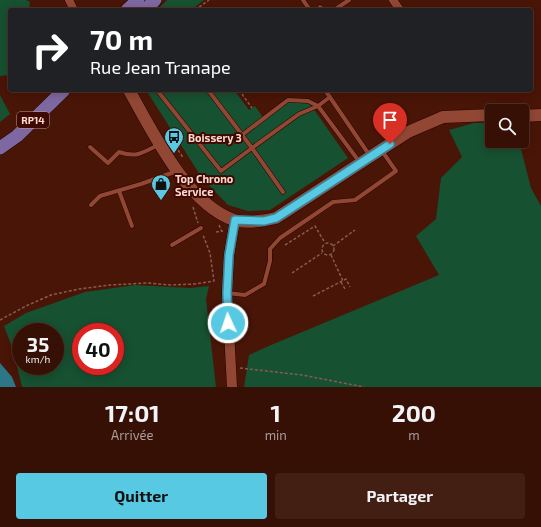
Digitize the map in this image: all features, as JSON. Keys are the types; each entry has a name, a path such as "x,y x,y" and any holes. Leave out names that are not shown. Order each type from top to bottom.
{"main road":[{"path":"129,8 138,0"},
{"path":"147,8 155,0"},
{"name":"RP14","path":"0,141 21,126 50,92"},
{"name":"RP14","path":"0,148 17,136 62,92"},
{"path":"130,92 195,192 202,200 224,215 235,220 264,221 276,218 408,132 443,117 485,116"},
{"path":"529,116 541,115"}],"street":[{"path":"232,387 227,293 229,255 235,220"}],"lane":[{"path":"337,8 349,0"},
{"path":"159,92 221,171 299,114 318,106 330,97"},
{"path":"210,92 283,192"},
{"path":"326,92 370,156"},
{"path":"242,135 288,100 308,101 318,106 358,160"},
{"path":"90,147 108,163 120,152 128,155 139,154 160,138"},
{"path":"227,293 245,295 264,284 270,261 270,249 280,238 333,202 355,200 396,171 381,150"},
{"path":"91,205 100,196 119,191 180,167"},
{"path":"119,191 132,226"},
{"path":"172,245 200,228"}],"path":[{"path":"199,8 209,0"},
{"path":"240,92 252,108"},
{"path":"160,138 168,134 182,156 180,167"},
{"path":"0,320 51,295 79,289 110,285 148,283 170,285 195,284 214,281 210,253 193,210 195,192"},
{"path":"285,245 315,226 325,243 329,243 333,246"},
{"path":"333,246 355,230"},
{"path":"322,253 322,247 325,243"},
{"path":"331,255 334,250 333,246"},
{"path":"322,253 325,255 331,255"},
{"path":"292,273 322,253"},
{"path":"331,255 345,289"},
{"path":"313,296 346,280 350,287"},
{"path":"231,368 251,368 302,374 364,387"}],"green space":[{"path":"0,0 26,0 30,2 29,8 8,8 8,75 0,76"},
{"path":"167,0 204,0 194,8 159,8"},
{"path":"147,92 236,92 249,110 255,106 264,119 288,100 308,101 348,158 270,210 248,211 228,205 202,178"},
{"path":"0,95 10,114 0,122"},
{"path":"474,123 485,123 485,148 521,148 531,188 541,206 541,387 244,387 249,355 439,275 416,236 436,219 441,178 462,157 449,130"},
{"path":"135,285 190,288 209,286 206,299 216,387 22,387 19,375 64,375 64,323 12,323 12,347 4,326 26,313 85,292"}],"water":[{"path":"0,363 12,377 16,387 0,387"}],"place":[{"name":"Boissery 3","path":"174,154"},
{"name":"Top Chrono Service","path":"161,201"}],"route":[{"path":"228,323 227,293 229,255 235,220 247,222 264,221 276,218 390,144"}]}
